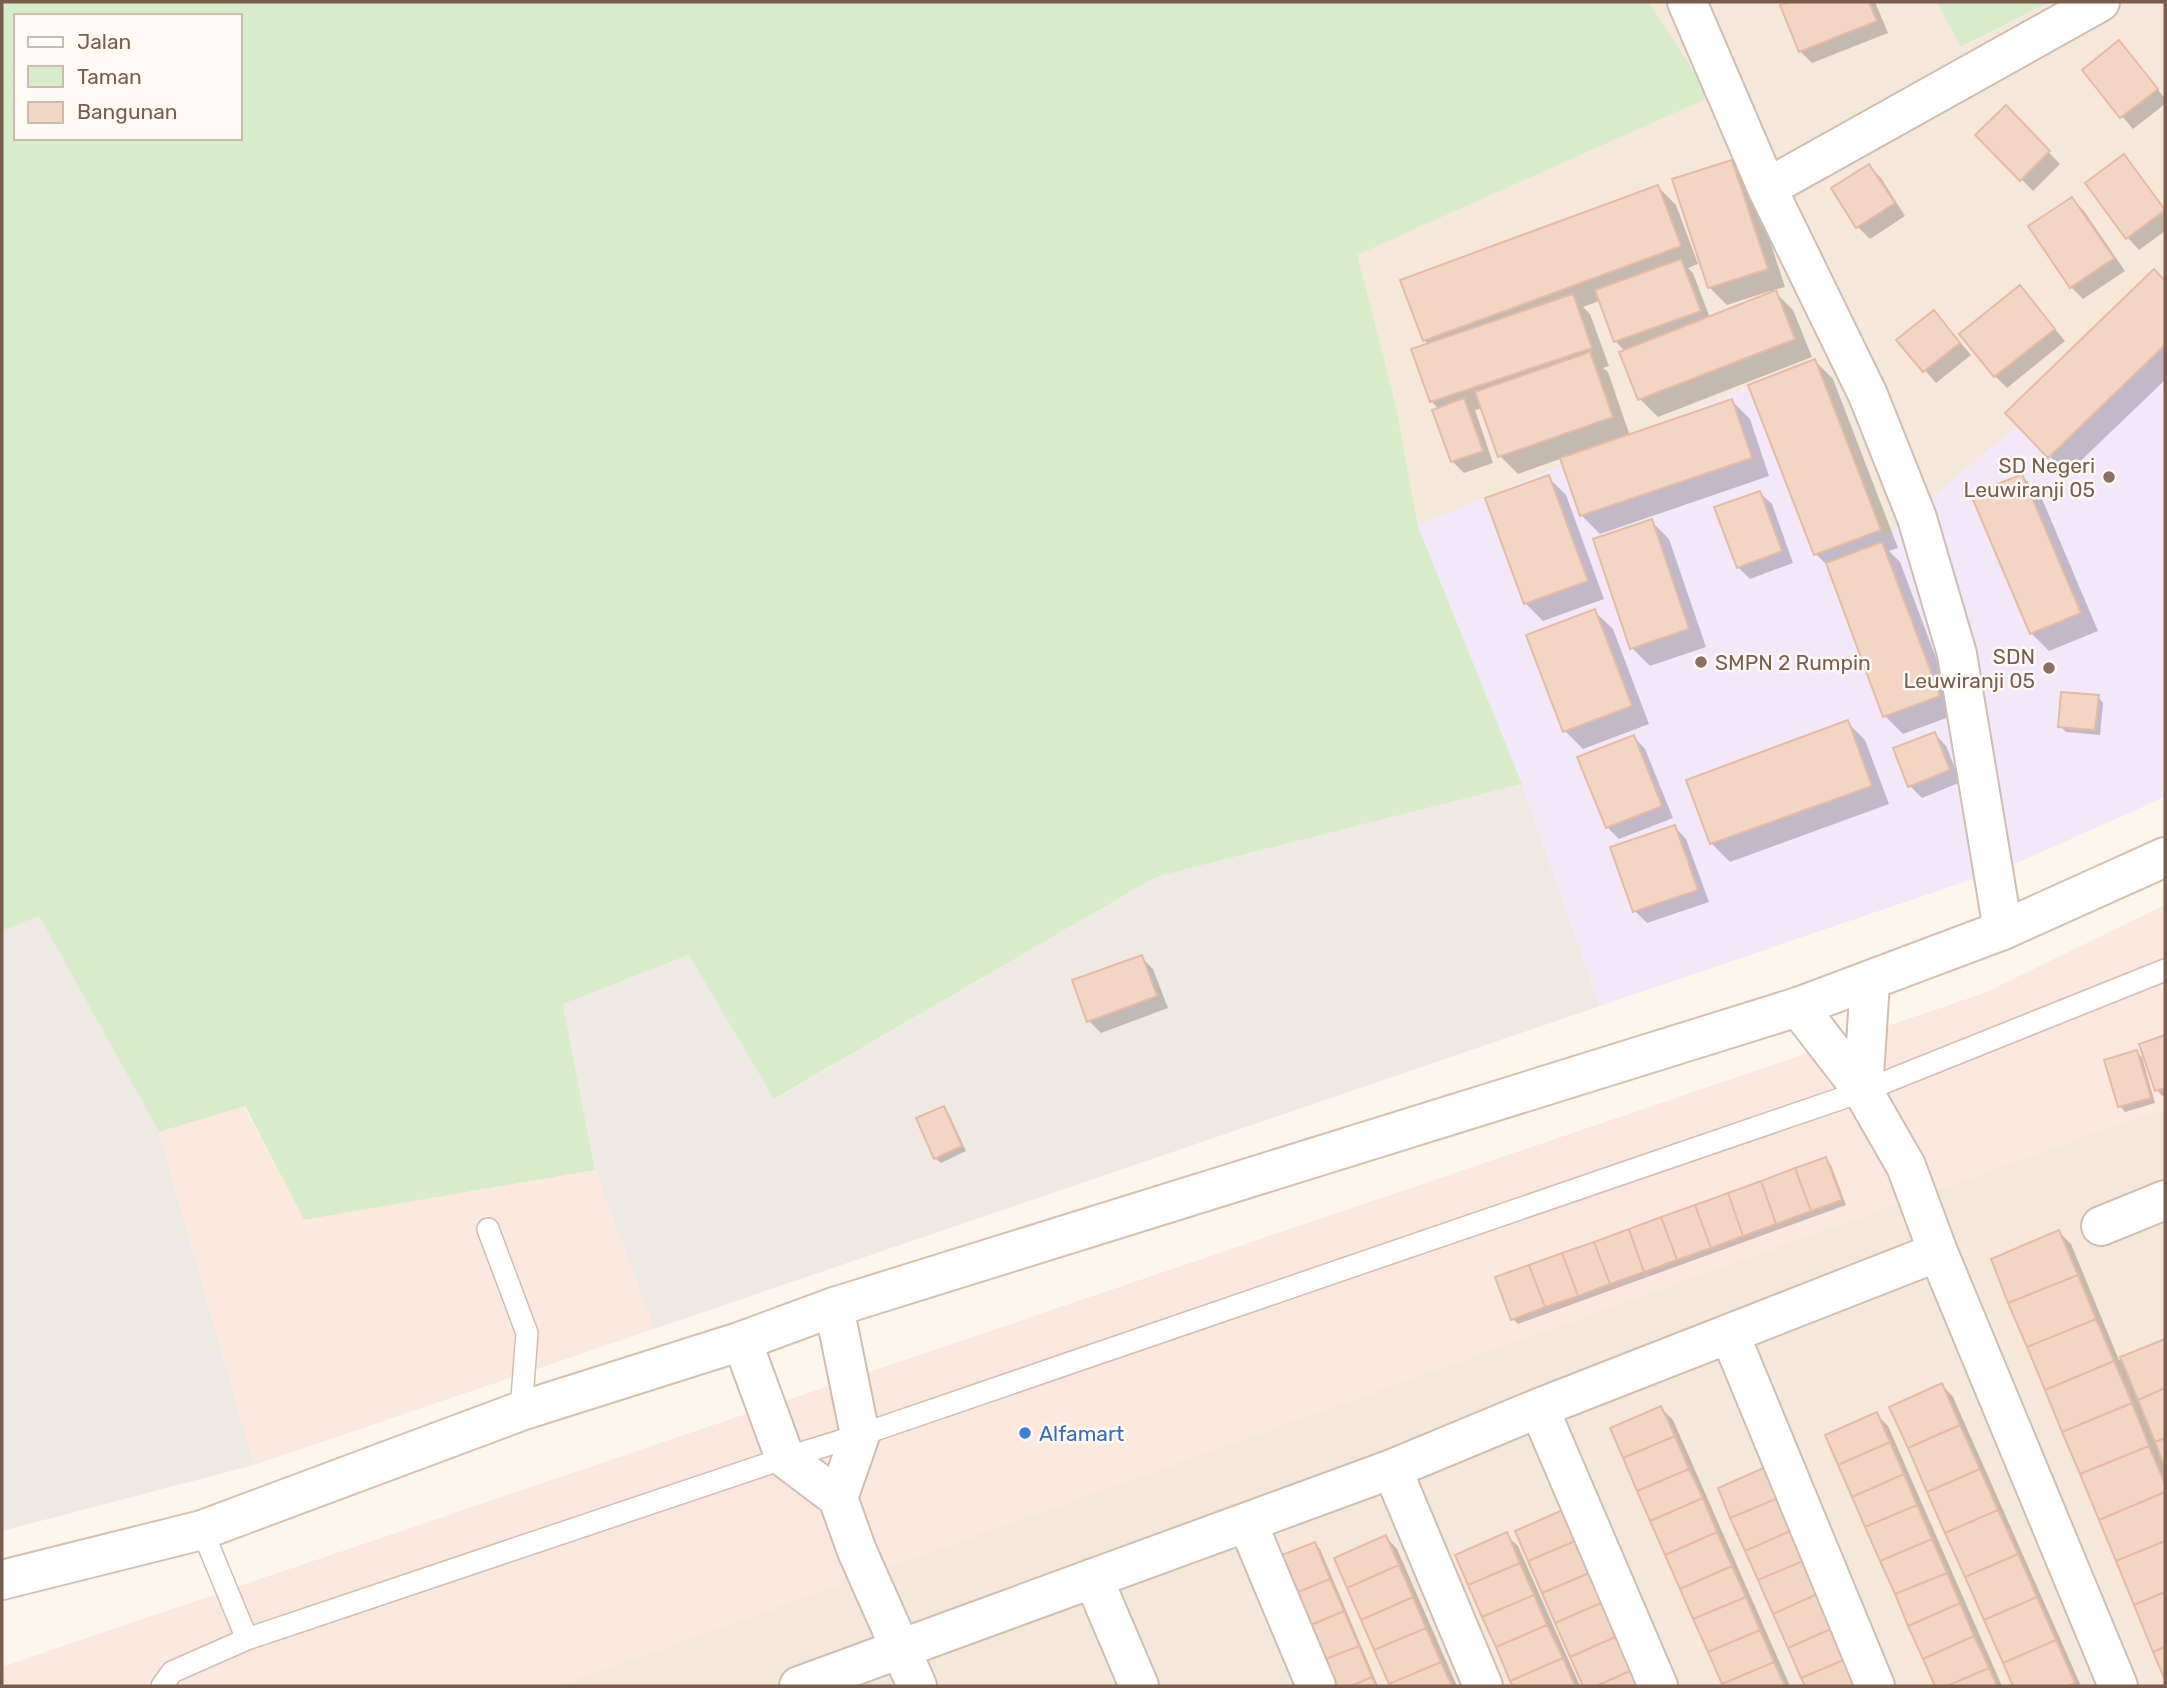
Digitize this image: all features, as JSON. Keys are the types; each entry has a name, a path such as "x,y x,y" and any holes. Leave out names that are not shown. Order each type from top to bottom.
{"street":[{"path":"1686,2 1767,188 1868,395 1917,518 1957,654 2003,930"},
{"path":"1767,188 2100,2"},
{"path":"2,1580 202,1530 521,1411 742,1341 834,1307 1798,1007 2003,930 2165,857"},
{"path":"1863,1091 1870,982"},
{"path":"1798,1007 1863,1091 1906,1166 1938,1252 2118,1686"},
{"path":"2101,1226 2165,1200"},
{"path":"799,1686 1392,1469 1539,1408 1938,1252"},
{"path":"834,1307 860,1435 838,1498"},
{"path":"1730,1335 1875,1686"},
{"path":"742,1341 785,1458 838,1498 857,1551 916,1686"},
{"path":"1539,1408 1658,1686"},
{"path":"1392,1469 1483,1686"},
{"path":"1247,1522 1316,1686"},
{"path":"1093,1578 1139,1686"}],"lane":[{"path":"162,1686 172,1672 247,1640 860,1435 1863,1091 2165,970"},
{"path":"488,1229 527,1333 521,1411"},
{"path":"202,1530 247,1640"}],"shaded area":[{"path":"1649,2 1937,2 1962,47 2050,2 2165,2 2165,300 1884,539 1815,359 1418,526 1396,406 1356,255 1709,97"},
{"name":"SMPN 2 Rumpin","path":"2165,300 2165,797 2008,867 1600,1006 1522,784 1418,526 1816,359 1884,539"},
{"path":"1522,784 1600,1006 654,1329 595,1170 563,1004 689,955 775,1099 1156,877"},
{"path":"2165,905 2165,1686 7,1686 2,1679 2,1667 1985,993"},
{"path":"2165,905 2165,1108 559,1686 7,1686 2,1679 2,1667 1985,993"},
{"path":"39,916 159,1132 254,1465 2,1531 2,931"},
{"path":"244,1106 304,1220 595,1170 654,1329 254,1465 159,1132"}],"green space":[{"path":"2,2 1649,2 1710,97 1357,255 1396,406 1418,526 1522,784 1156,877 774,1099 689,955 563,1004 595,1170 304,1220 245,1106 159,1132 39,916 2,931"},
{"path":"1937,2 2050,2 1961,47"}],"building":[{"path":"1789,2 1869,2 1877,21 1799,52 1780,5"},
{"path":"2119,40 2158,89 2120,118 2082,70"},
{"path":"2006,105 2050,151 2020,181 1975,135"},
{"path":"2124,154 2165,210 2126,239 2085,183"},
{"path":"1732,160 1768,269 1708,288 1672,179"},
{"path":"1869,164 1895,203 1856,228 1831,188"},
{"path":"1658,185 1681,246 1423,341 1400,280"},
{"path":"2072,197 2114,258 2070,288 2028,226"},
{"path":"1681,259 1701,311 1614,342 1595,290"},
{"path":"2154,269 2165,281 2165,345 2048,458 2005,413"},
{"path":"2020,285 2055,329 1994,377 1959,334"},
{"path":"1776,290 1795,339 1638,400 1619,352"},
{"path":"1573,294 1592,348 1430,402 1411,349"},
{"path":"1934,310 1960,343 1923,372 1896,340"},
{"path":"1590,352 1613,417 1498,457 1475,392"},
{"path":"1815,359 1881,530 1814,555 1748,385"},
{"path":"1464,398 1483,451 1451,462 1432,410"},
{"path":"1732,399 1752,458 1580,516 1560,458"},
{"path":"2022,474 2081,613 2030,634 1971,495"},
{"path":"1549,475 1588,581 1524,604 1485,498"},
{"path":"1760,491 1782,551 1737,568 1714,507"},
{"path":"1652,519 1689,629 1630,649 1593,539"},
{"path":"1882,542 1940,696 1883,717 1826,563"},
{"path":"1595,609 1632,706 1563,732 1526,635"},
{"path":"2061,692 2099,695 2095,730 2058,727"},
{"path":"1848,720 1872,786 1710,844 1686,780"},
{"path":"1935,732 1950,770 1908,787 1893,748"},
{"path":"1634,735 1662,806 1606,828 1577,757"},
{"path":"1675,825 1698,890 1633,912 1610,847"},
{"path":"1142,955 1157,996 1087,1022 1072,980"},
{"path":"2165,1035 2165,1088 2155,1091 2139,1044"},
{"path":"2137,1050 2151,1098 2118,1107 2104,1060"},
{"path":"944,1106 962,1146 934,1159 916,1118"},
{"path":"1826,1157 1842,1200 1811,1211 1795,1168"},
{"path":"1795,1168 1811,1211 1776,1224 1761,1181"},
{"path":"1761,1181 1776,1224 1743,1236 1728,1193"},
{"path":"1728,1193 1743,1236 1711,1248 1695,1205"},
{"path":"1695,1205 1711,1248 1677,1260 1661,1217"},
{"path":"1661,1217 1677,1260 1644,1272 1629,1229"},
{"path":"1629,1229 1644,1272 1610,1284 1594,1242"},
{"path":"2059,1230 2078,1275 2008,1303 1991,1259"},
{"path":"1594,1242 1610,1284 1578,1296 1562,1253"},
{"path":"1562,1253 1578,1296 1545,1307 1529,1265"},
{"path":"1529,1265 1545,1307 1511,1320 1495,1277"},
{"path":"2078,1275 2096,1319 2027,1347 2008,1303"},
{"path":"2096,1319 2114,1361 2045,1390 2027,1347"},
{"path":"2165,1339 2165,1388 2138,1400 2120,1357"},
{"path":"2114,1361 2132,1403 2062,1432 2045,1390"},
{"path":"1942,1383 1960,1425 1908,1448 1889,1407"},
{"path":"2165,1388 2165,1438 2155,1442 2138,1400"},
{"path":"2132,1403 2149,1446 2080,1474 2062,1432"},
{"path":"1661,1406 1675,1436 1623,1458 1610,1428"},
{"path":"1877,1412 1890,1442 1838,1465 1825,1435"},
{"path":"1960,1425 1980,1469 1927,1492 1908,1448"},
{"path":"1675,1436 1689,1469 1637,1491 1623,1458"},
{"path":"2165,1438 2165,1467 2155,1442"},
{"path":"1890,1442 1904,1474 1852,1497 1838,1465"},
{"path":"2149,1446 2165,1484 2165,1492 2099,1520 2080,1474"},
{"path":"1770,1465 1783,1496 1730,1518 1718,1488"},
{"path":"1689,1469 1703,1498 1650,1521 1637,1491"},
{"path":"1980,1469 1998,1510 1945,1533 1927,1492"},
{"path":"1904,1474 1917,1505 1865,1527 1852,1497"},
{"path":"2165,1492 2165,1541 2116,1561 2099,1520"},
{"path":"1783,1496 1797,1528 1745,1551 1730,1518"},
{"path":"1703,1498 1717,1532 1665,1555 1650,1521"},
{"path":"1917,1505 1932,1539 1880,1561 1865,1527"},
{"path":"1567,1508 1580,1539 1528,1561 1515,1531"},
{"path":"1998,1510 2018,1554 1965,1577 1945,1533"},
{"path":"1797,1528 1810,1558 1758,1580 1745,1551"},
{"path":"1507,1532 1520,1563 1468,1585 1455,1555"},
{"path":"1717,1532 1732,1566 1680,1589 1665,1555"},
{"path":"1386,1535 1399,1565 1347,1588 1334,1558"},
{"path":"1580,1539 1594,1571 1542,1593 1528,1561"},
{"path":"1932,1539 1947,1573 1895,1594 1880,1561"},
{"path":"2165,1541 2165,1592 2134,1605 2116,1561"},
{"path":"1315,1542 1330,1579 1298,1592 1282,1555"},
{"path":"2018,1554 2037,1597 1984,1620 1965,1577"},
{"path":"1810,1558 1824,1591 1773,1614 1758,1580"},
{"path":"1520,1563 1534,1595 1482,1617 1468,1585"},
{"path":"1399,1565 1413,1597 1361,1620 1347,1588"},
{"path":"1732,1566 1746,1597 1693,1619 1680,1589"},
{"path":"1594,1571 1608,1600 1555,1623 1542,1593"},
{"path":"1947,1573 1960,1603 1908,1626 1895,1594"},
{"path":"1330,1579 1344,1611 1311,1625 1298,1592"},
{"path":"1824,1591 1840,1625 1788,1648 1773,1614"},
{"path":"2165,1592 2165,1647 2153,1652 2134,1605"},
{"path":"1534,1595 1547,1625 1496,1647 1482,1617"},
{"path":"1413,1597 1426,1628 1374,1650 1361,1620"},
{"path":"1746,1597 1760,1630 1708,1652 1693,1619"},
{"path":"2037,1597 2056,1640 2003,1663 1984,1620"},
{"path":"1608,1600 1622,1634 1570,1657 1555,1623"},
{"path":"1960,1603 1974,1636 1923,1659 1908,1626"},
{"path":"1344,1611 1359,1646 1326,1659 1311,1625"},
{"path":"1547,1625 1563,1658 1510,1681 1496,1647"},
{"path":"1840,1625 1853,1656 1801,1678 1788,1648"},
{"path":"1426,1628 1441,1662 1389,1684 1374,1650"},
{"path":"1760,1630 1774,1662 1722,1684 1708,1652"},
{"path":"1622,1634 1637,1668 1596,1686 1583,1686 1570,1657"},
{"path":"1974,1636 1989,1668 1947,1686 1935,1686 1923,1659"},
{"path":"2056,1640 2075,1683 2067,1686 2013,1686 2003,1663"},
{"path":"1359,1646 1372,1677 1351,1686 1337,1686 1326,1659"},
{"path":"2165,1647 2165,1680 2153,1652"},
{"path":"1853,1656 1866,1686 1805,1686 1801,1678"},
{"path":"1563,1658 1575,1686 1513,1686 1510,1681"},
{"path":"1441,1662 1452,1686 1389,1684"},
{"path":"1774,1662 1785,1686 1722,1684"},
{"path":"1637,1668 1645,1686 1596,1686"},
{"path":"1989,1668 1997,1686 1947,1686"},
{"path":"1372,1677 1376,1686 1351,1686"}],"place":[{"name":"SD Negeri Leuwiranji 05","path":"2109,477"},
{"name":"SMPN 2 Rumpin","path":"1701,662"},
{"name":"SDN Leuwiranji 05","path":"2049,668"},
{"name":"Alfamart","path":"1025,1433"}]}
